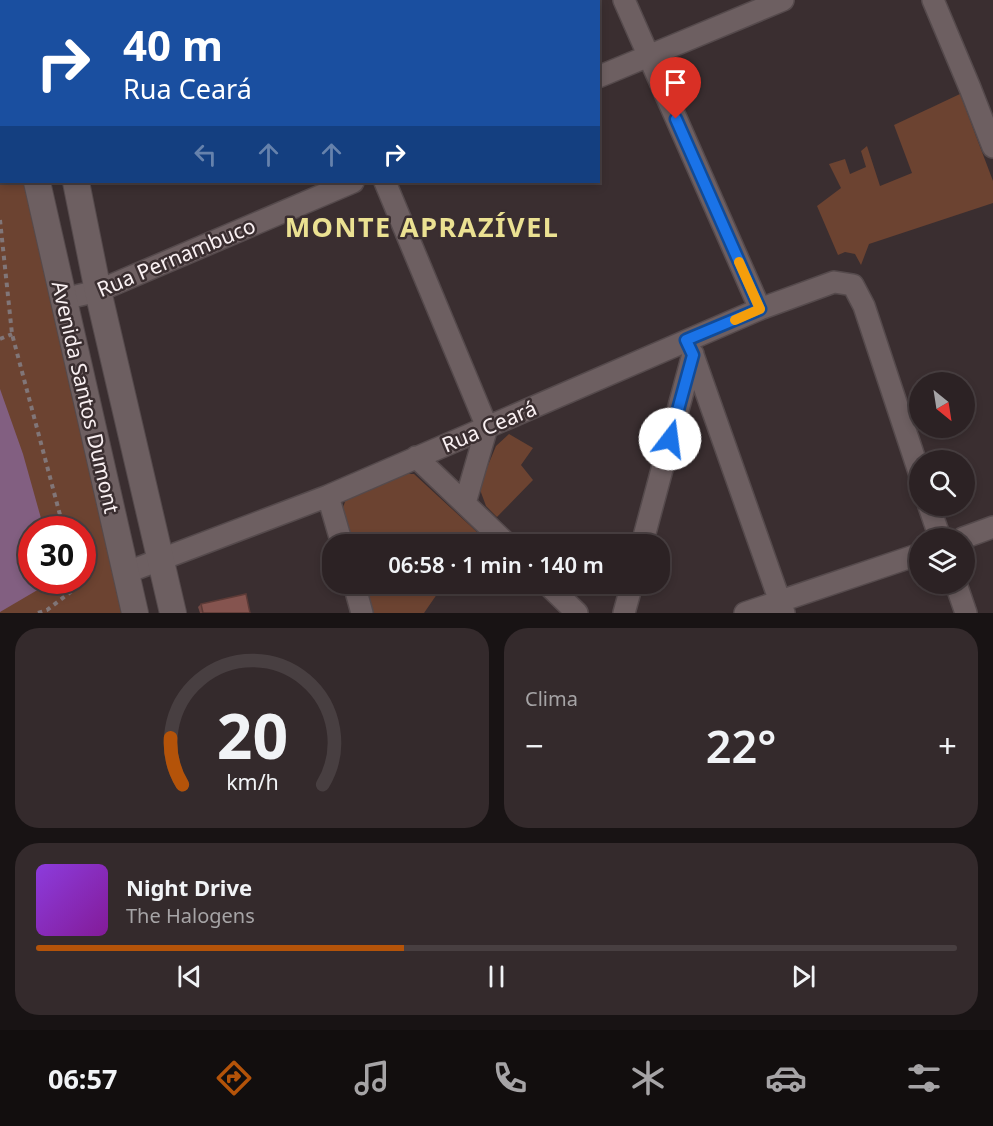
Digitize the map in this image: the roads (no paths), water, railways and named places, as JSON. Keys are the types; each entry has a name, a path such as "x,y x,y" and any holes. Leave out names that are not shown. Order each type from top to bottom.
{"street":[{"path":"624,0 760,309"},
{"path":"600,76 783,0"},
{"path":"933,0 993,147"},
{"name":"Avenida Santos Dumont","path":"37,183 135,613"},
{"name":"Avenida Santos Dumont","path":"76,183 98,291 173,613"},
{"name":"Rua Pernambuco","path":"63,299 98,291 351,183"},
{"path":"386,183 487,428 465,503"},
{"name":"Rua Ceará","path":"125,573 328,496 487,428 689,348 760,309 834,282 853,285 864,306 912,450"},
{"path":"644,534 689,348"},
{"path":"689,348 782,607"},
{"path":"417,457 497,534"},
{"path":"328,496 339,534"},
{"path":"975,534 993,527"},
{"path":"745,613 782,607 909,558"},
{"path":"357,594 362,613"},
{"path":"557,594 577,613"},
{"path":"624,613 629,594"},
{"path":"959,594 966,613"}],"district":[{"name":"MONTE APRAZÍVEL","path":"422,226"}]}
